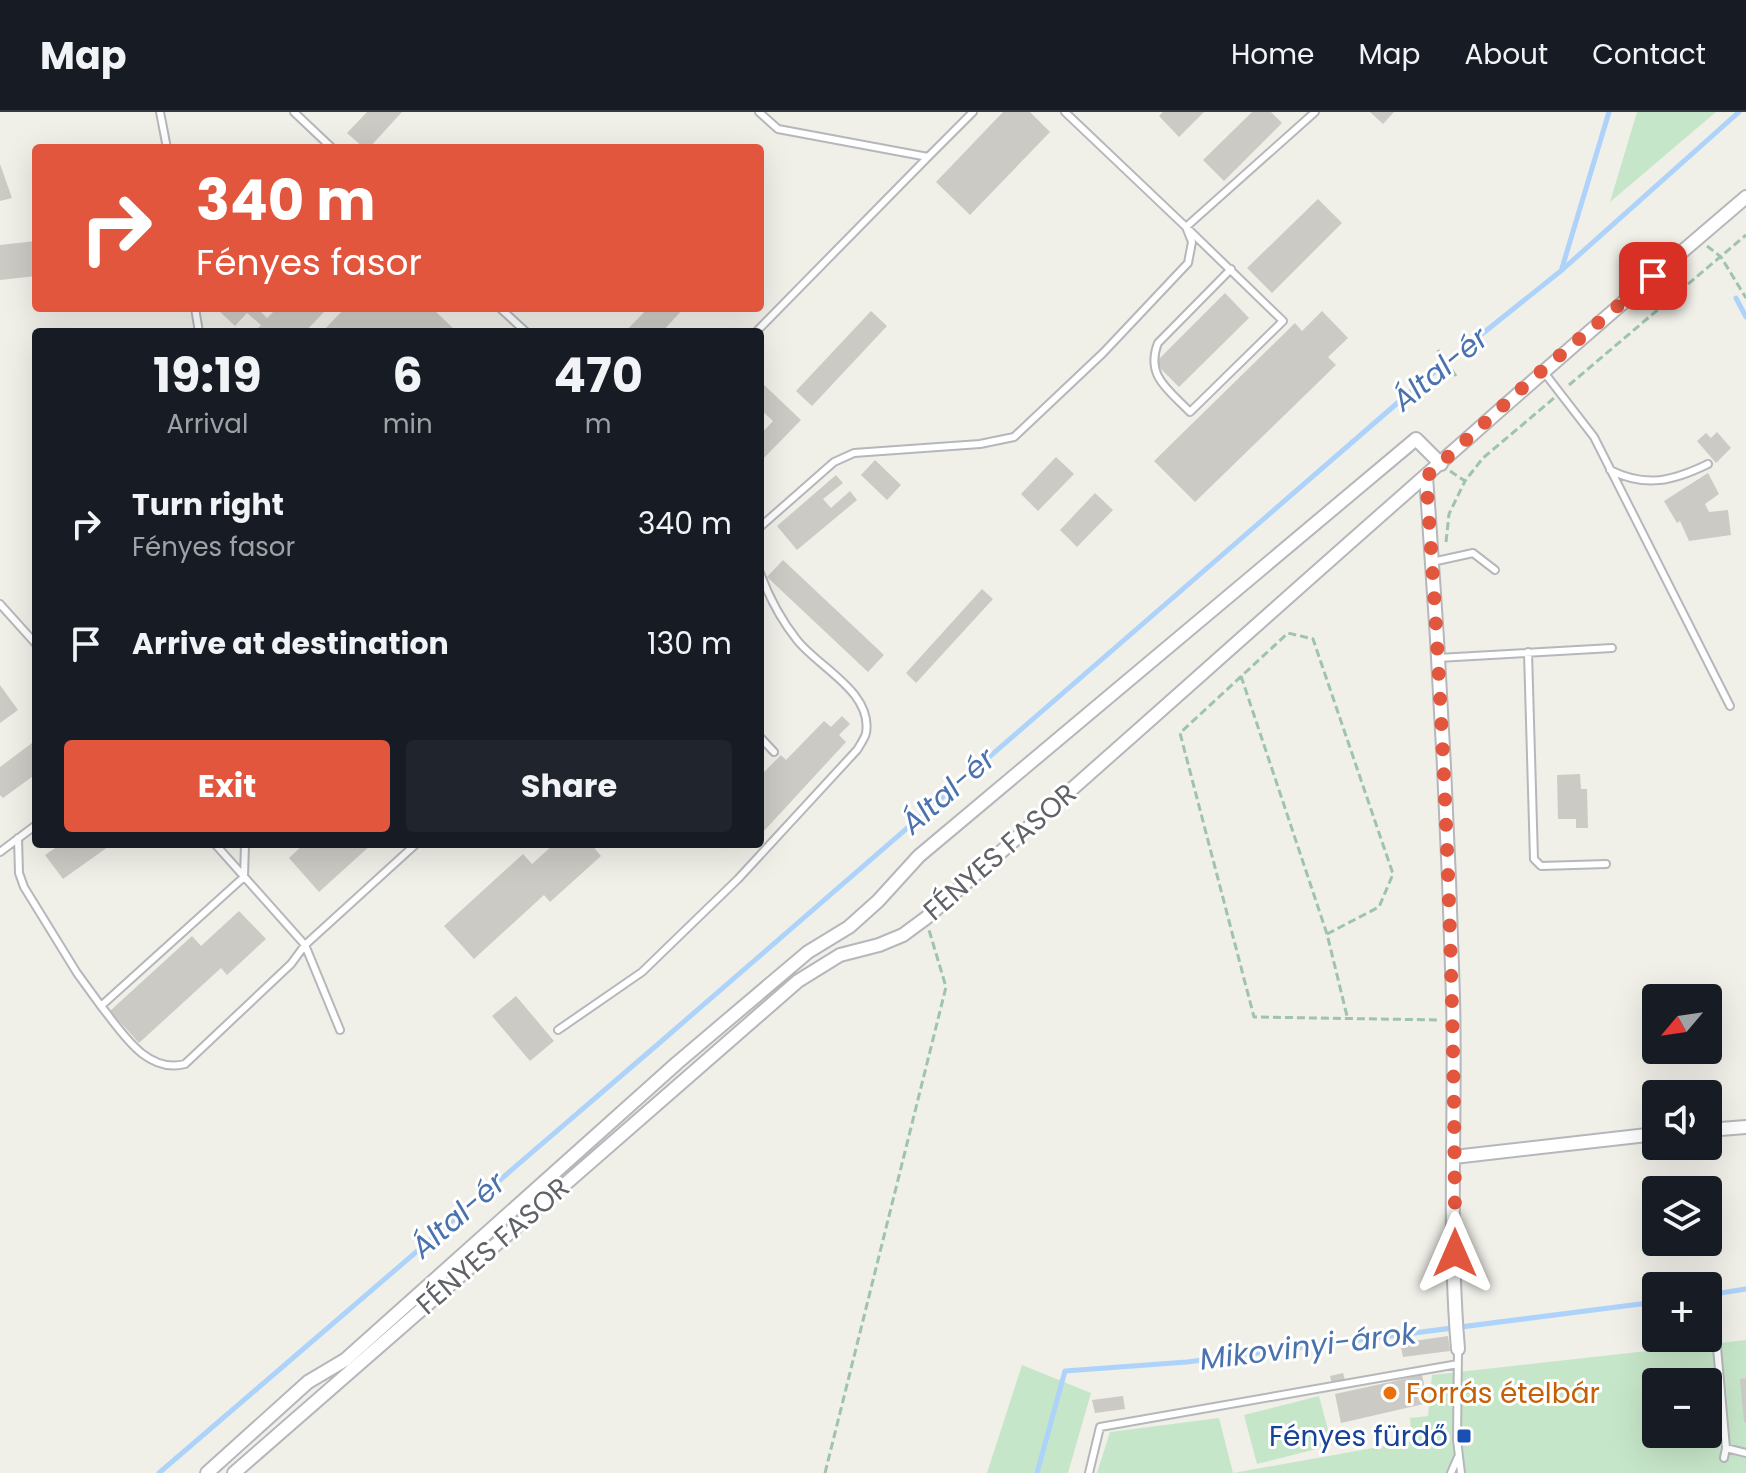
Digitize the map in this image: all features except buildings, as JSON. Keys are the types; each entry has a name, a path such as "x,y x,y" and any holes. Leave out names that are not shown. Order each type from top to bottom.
{"street":[{"name":"FÉNYES FASOR","path":"234,1473 798,981 840,955 903,935 926,918 1441,464 1542,371 1746,197"},
{"path":"207,1473 308,1382 345,1360 688,1053 808,952 849,927 919,856 1416,439 1441,464"},
{"path":"1426,477 1439,560 1438,658 1453,1020 1458,1343"},
{"path":"1722,1129 1746,1127"},
{"path":"1454,1157 1642,1136"}],"lane":[{"path":"160,112 166,144"},
{"path":"294,112 328,144"},
{"path":"759,112 778,129 928,157"},
{"path":"760,328 973,112"},
{"path":"1065,112 1231,269 1283,321 1190,412 1161,381 1154,370 1153,356 1158,343 1231,269"},
{"path":"1186,227 1315,112"},
{"path":"764,523 834,462 854,453 980,444 1014,437 1103,353 1188,263 1192,242 1186,227"},
{"path":"504,312 522,328"},
{"path":"1542,371 1594,437 1730,706"},
{"path":"1610,470 1629,479 1664,481 1708,464"},
{"path":"1439,560 1473,553 1495,570"},
{"path":"558,1030 642,972 738,879 857,750 866,734 864,712 858,702 798,641 764,583"},
{"path":"0,604 32,640"},
{"path":"1438,658 1612,648"},
{"path":"1528,652 1534,859 1541,866 1606,864"},
{"path":"764,741 774,752"},
{"path":"0,852 32,828"},
{"path":"18,838 19,873 24,887 77,973 143,1055 171,1068 185,1064 291,964 305,945 412,848"},
{"path":"219,848 305,945 340,1030"},
{"path":"101,1006 244,877 245,848"},
{"path":"1458,1343 1458,1457 1461,1473"},
{"path":"1717,1352 1726,1448 1724,1458"},
{"path":"1089,1473 1100,1427 1458,1364"},
{"path":"1726,1448 1746,1453"},
{"path":"1451,1473 1458,1457"}],"path":[{"path":"1439,560 1449,514 1465,481 1483,458 1746,235"},
{"path":"1698,238 1721,257 1746,298"},
{"path":"1438,350 1456,376"},
{"path":"1441,464 1465,481"},
{"path":"1327,934 1379,907 1393,874 1313,639 1288,633 1180,733 1254,1017 1453,1020"},
{"path":"1241,676 1327,934 1347,1018"},
{"path":"825,1473 946,987 926,918"}],"green space":[{"path":"1637,112 1716,112 1610,202"},
{"path":"1746,1340 1746,1473 1233,1473 1412,1441 1410,1418 1428,1416 1432,1375 1642,1352 1722,1352 1722,1343"},
{"path":"1022,1365 1091,1393 1068,1473 987,1473"},
{"path":"1319,1396 1332,1445 1257,1464 1244,1415"},
{"path":"1219,1418 1233,1473 1097,1473 1110,1432"}],"waterway":[{"path":"1562,268 1609,112"},
{"name":"Által-ér","path":"159,1473 1417,386 1562,270 1739,112"},
{"path":"1736,298 1746,317"},
{"name":"Mikovinyi-árok","path":"1722,1293 1746,1289"},
{"name":"Mikovinyi-árok","path":"1037,1473 1065,1371 1187,1362 1642,1304"}],"place":[{"name":"Forrás ételbár","path":"1390,1393"},
{"name":"Fényes fürdő","path":"1464,1436"}],"route":[{"path":"1455,1253 1453,998 1426,477 1531,380 1653,276"}]}
